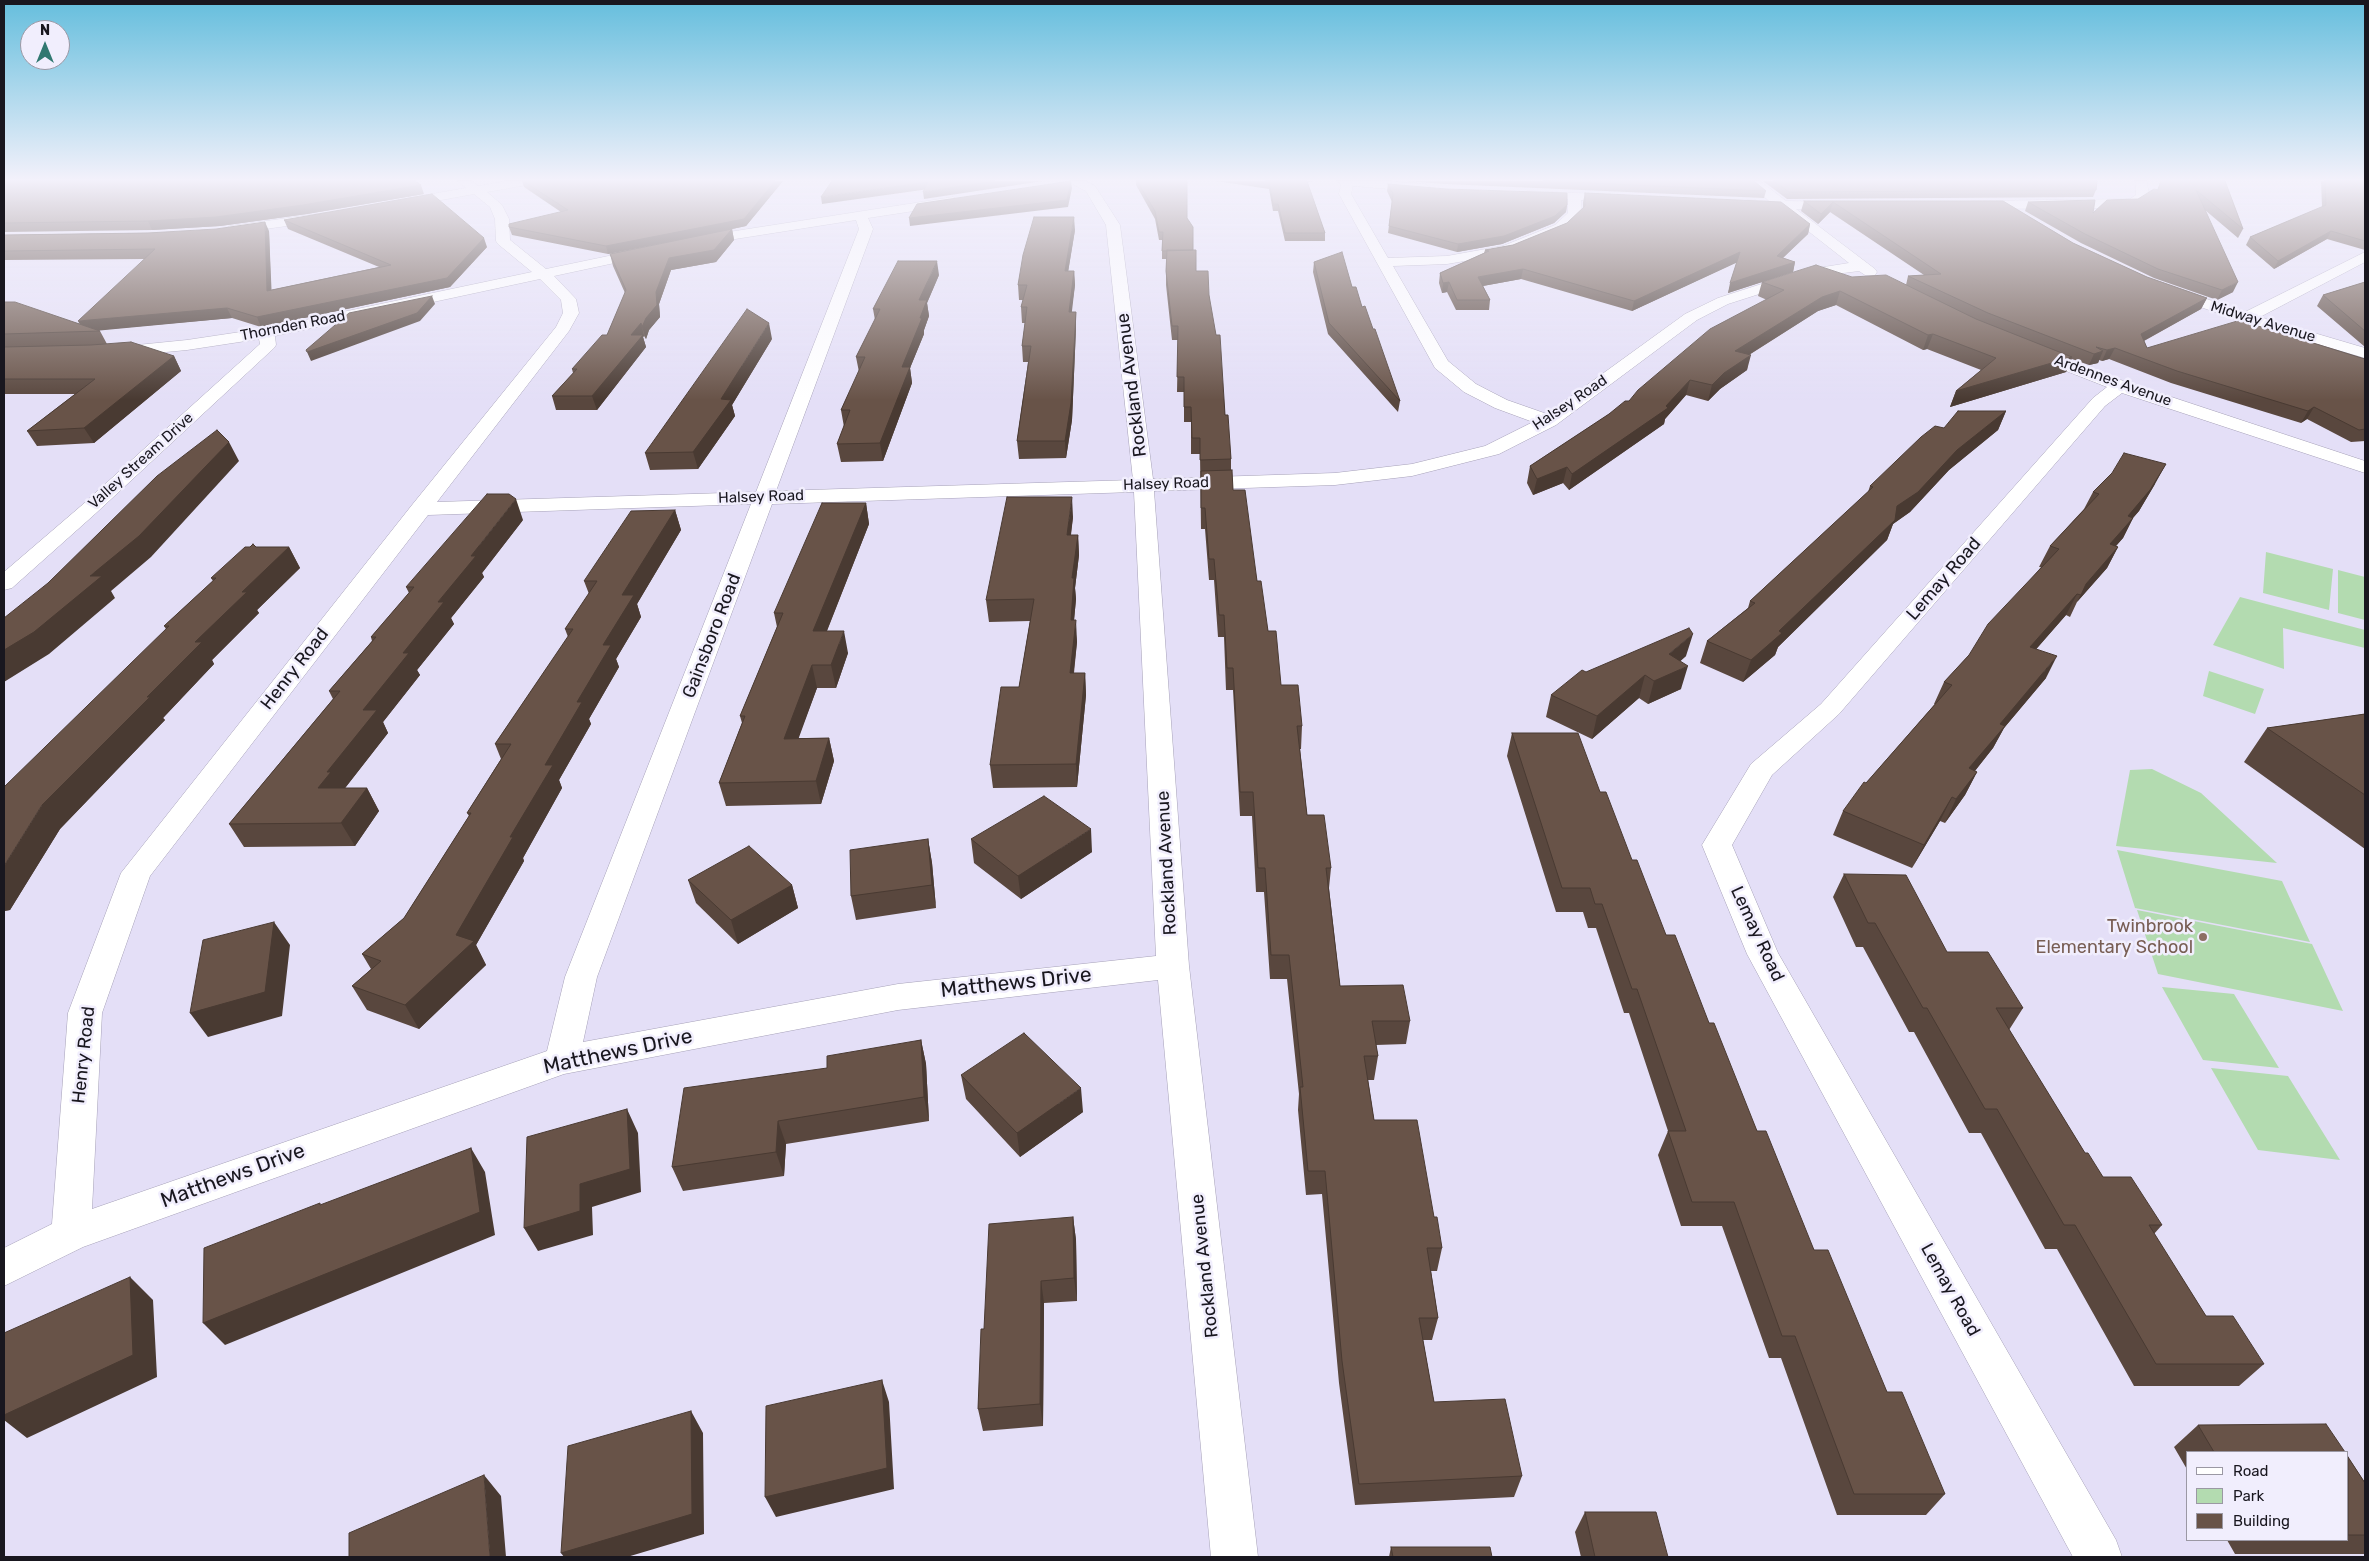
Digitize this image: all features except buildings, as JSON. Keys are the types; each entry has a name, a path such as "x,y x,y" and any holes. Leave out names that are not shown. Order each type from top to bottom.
{"street":[{"name":"Henry Road","path":"71,1234 85,1013 136,873 419,509 563,328 571,313 568,299 519,254"},
{"name":"Thornden Road","path":"99,353 187,345 267,333 640,254"},
{"name":"Gainsboro Road","path":"562,1060 581,977 857,254"},
{"name":"Rockland Avenue","path":"1116,254 1144,485 1173,966 1235,1557"},
{"path":"1378,254 1441,364 1470,388 1501,404 1549,421"},
{"path":"1382,262 1447,260 1483,254"},
{"path":"1844,254 1883,281"},
{"path":"2246,318 2365,256"},
{"name":"Halsey Road","path":"419,509 1336,479 1412,470 1492,450 1549,421 1691,317 1723,302 1810,273 1860,266"},
{"name":"Midway Avenue","path":"2158,287 2246,318 2365,353"},
{"name":"Valley Stream Drive","path":"4,583 88,510 268,345 267,333"},
{"name":"Ardennes Avenue","path":"2022,347 2120,386 2365,467"},
{"name":"Lemay Road","path":"2099,1557 1763,954 1717,845 1760,770 1830,709 2099,402 2120,386"},
{"name":"Matthews Drive","path":"4,1268 71,1234 562,1060 898,997 1173,966"}],"green space":[{"path":"2266,552 2333,569 2329,610 2263,593"},
{"path":"2338,570 2365,577 2365,620 2338,613"},
{"path":"2240,597 2365,630 2365,648 2283,628 2284,669 2213,645"},
{"path":"2209,671 2264,689 2255,714 2203,696"},
{"path":"2152,769 2201,793 2277,863 2116,846 2130,770"},
{"path":"2117,850 2282,881 2310,942 2135,908"},
{"path":"2137,910 2312,944 2343,1011 2158,974"},
{"path":"2162,987 2234,994 2279,1068 2203,1060"},
{"path":"2211,1068 2288,1076 2340,1160 2258,1150"}],"place":[{"name":"Twinbrook Elementary School","path":"2203,937"}]}
